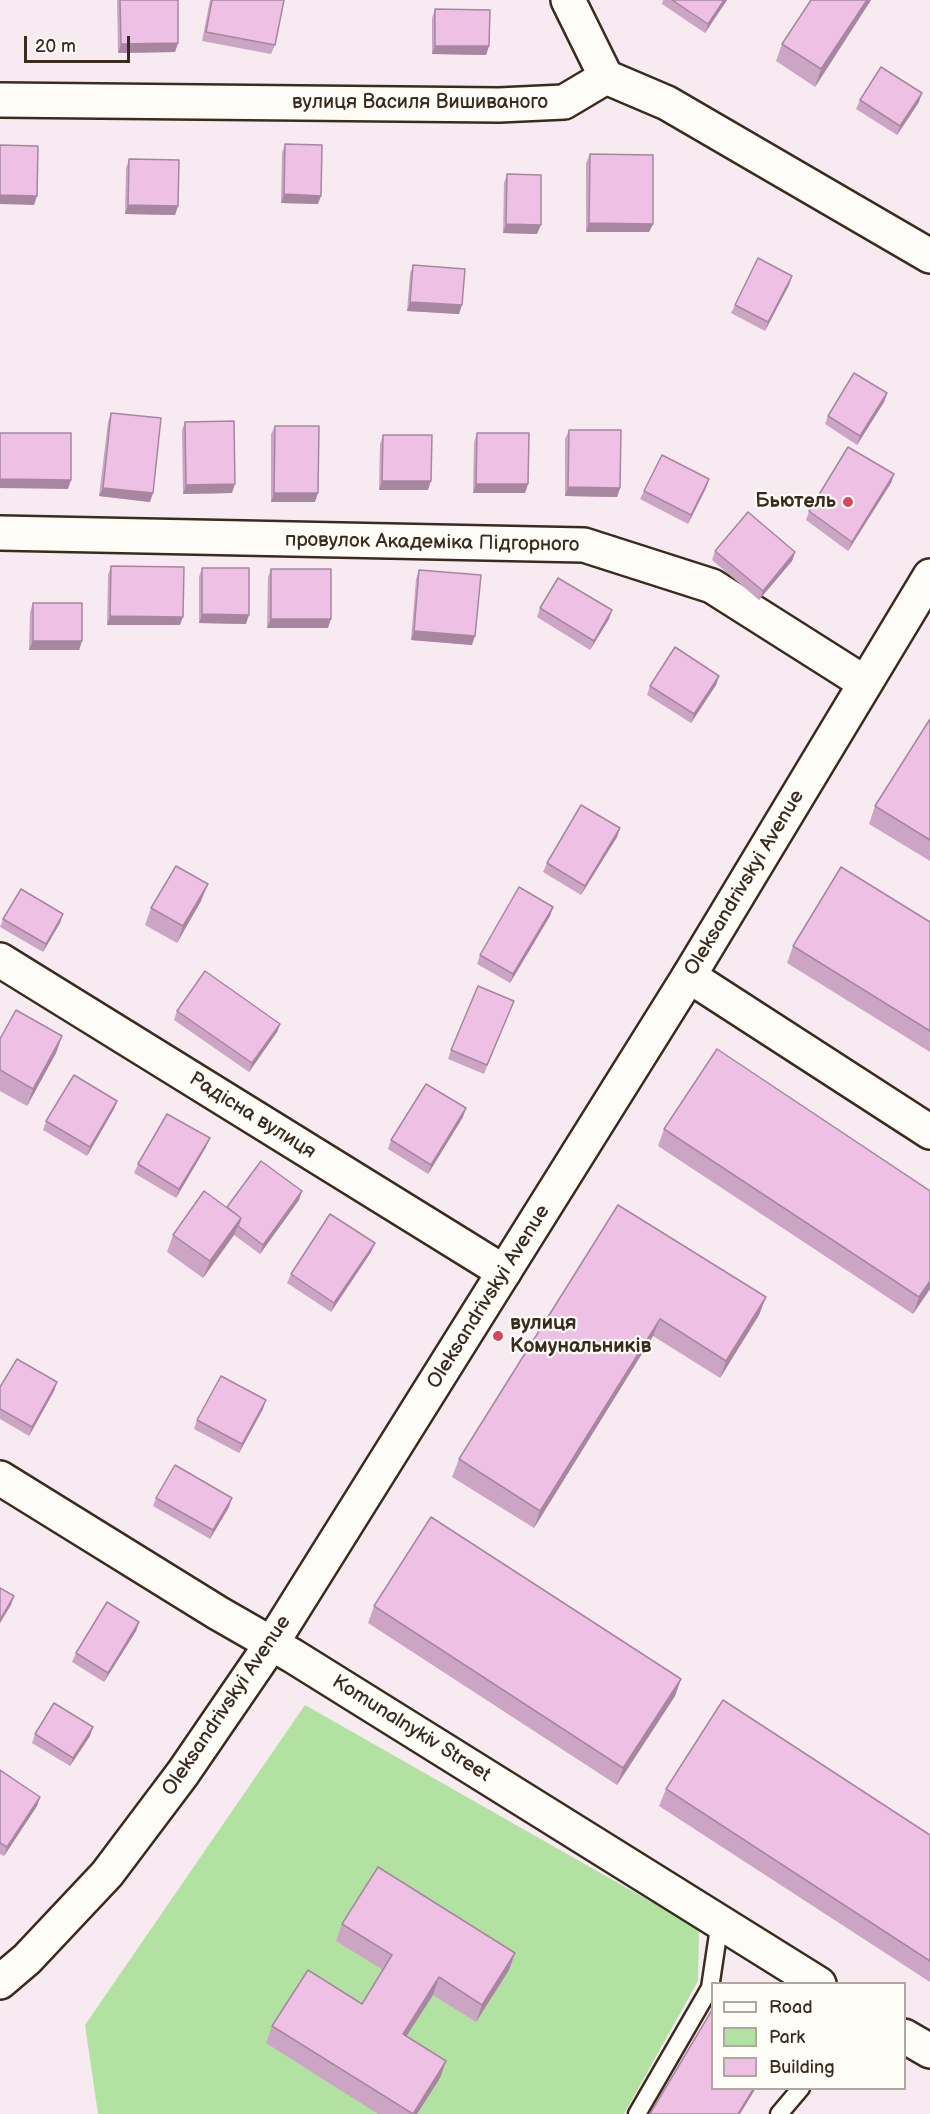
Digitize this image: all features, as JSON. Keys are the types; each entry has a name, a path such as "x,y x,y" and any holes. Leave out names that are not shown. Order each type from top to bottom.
{"street":[{"path":"568,0 606,77 667,103 930,256"},
{"name":"вулиця Василя Вишиваного","path":"0,100 499,105 564,102 606,77"},
{"name":"провулок Академіка Підгорного","path":"0,533 584,545 712,586 865,683"},
{"name":"Oleksandrivskyi Avenue","path":"0,1982 27,1959 107,1874 183,1773 272,1643 689,976 930,576"},
{"name":"Радісна вулиця","path":"0,960 504,1272"},
{"path":"689,976 930,1132"},
{"name":"Komunalnykiv Street","path":"0,1478 272,1643 817,1982"},
{"path":"906,2037 930,2051"}],"lane":[{"path":"637,2114 710,1988 720,1922"},
{"path":"779,2114 799,2090"}],"green space":[{"path":"305,1705 699,1929 698,1981 624,2114 98,2114 85,2025"}],"building":[{"path":"120,0 178,0 178,43 121,44"},
{"path":"212,0 284,0 275,45 206,32"},
{"path":"672,0 724,0 708,24"},
{"path":"811,0 867,0 821,69 782,44"},
{"path":"435,9 490,10 489,46 435,46"},
{"path":"881,67 922,93 900,126 860,100"},
{"path":"285,144 322,145 321,196 284,194"},
{"path":"0,145 38,146 37,196 0,195"},
{"path":"590,154 653,155 653,224 589,223"},
{"path":"129,159 179,160 178,206 128,205"},
{"path":"507,174 541,175 541,225 506,224"},
{"path":"758,258 792,276 768,322 735,305"},
{"path":"413,265 465,269 462,305 410,302"},
{"path":"854,373 887,393 860,436 828,416"},
{"path":"111,413 161,418 153,493 103,488"},
{"path":"234,421 235,484 186,485 185,422"},
{"path":"275,426 319,426 318,493 274,493"},
{"path":"569,430 621,430 620,488 568,487"},
{"path":"0,433 71,433 71,480 0,479"},
{"path":"477,433 529,433 528,484 476,484"},
{"path":"383,435 432,435 431,481 382,481"},
{"name":"Бьютель","path":"848,447 894,474 852,542 809,511"},
{"path":"662,455 709,479 691,515 644,491"},
{"path":"748,512 795,552 763,591 715,551"},
{"path":"111,566 184,567 183,617 110,616"},
{"path":"202,568 249,568 249,615 202,614"},
{"path":"271,569 331,569 331,619 271,619"},
{"path":"419,570 481,575 475,636 414,631"},
{"path":"558,578 612,610 594,641 540,608"},
{"path":"33,603 82,603 82,641 33,641"},
{"path":"675,647 719,676 694,714 650,686"},
{"path":"930,719 930,840 875,806"},
{"path":"581,805 620,828 585,886 547,863"},
{"path":"176,866 208,884 183,926 151,908"},
{"path":"841,867 930,922 930,1031 793,946"},
{"path":"519,887 553,907 513,974 480,955"},
{"path":"21,889 63,914 46,944 3,919"},
{"path":"205,971 280,1024 252,1063 177,1011"},
{"path":"478,986 514,1001 487,1065 451,1050"},
{"path":"16,1010 62,1036 33,1089 0,1070 0,1039"},
{"path":"717,1049 930,1191 930,1281 919,1297 664,1129"},
{"path":"74,1075 117,1101 90,1147 46,1121"},
{"path":"426,1084 466,1108 431,1165 391,1140"},
{"path":"167,1114 210,1138 179,1189 138,1164"},
{"path":"261,1161 302,1191 263,1245 238,1226 241,1218 227,1207"},
{"path":"204,1191 241,1218 210,1261 173,1235"},
{"path":"618,1205 766,1297 726,1361 660,1319 540,1511 459,1459"},
{"path":"330,1214 375,1243 334,1303 291,1274"},
{"path":"17,1359 57,1382 32,1427 0,1409 0,1387"},
{"path":"221,1376 266,1400 242,1444 197,1420"},
{"path":"175,1465 232,1498 213,1530 156,1498"},
{"path":"431,1517 681,1679 623,1768 374,1606"},
{"path":"0,1588 14,1596 0,1620"},
{"path":"107,1602 139,1622 108,1673 76,1653"},
{"path":"723,1700 930,1835 930,1961 666,1789"},
{"path":"54,1703 93,1727 73,1758 35,1734"},
{"path":"0,1770 40,1797 7,1847 0,1843"},
{"path":"378,1867 515,1953 482,2005 439,1977 403,2034 446,2061 413,2114 272,2026 308,1970 362,2004 392,1955 342,1924"},
{"path":"711,2012 711,2090 753,2090 738,2114 650,2114"}],"place":[{"name":"Бьютель","path":"848,502"},
{"name":"вулиця Комунальників","path":"498,1336"}]}
